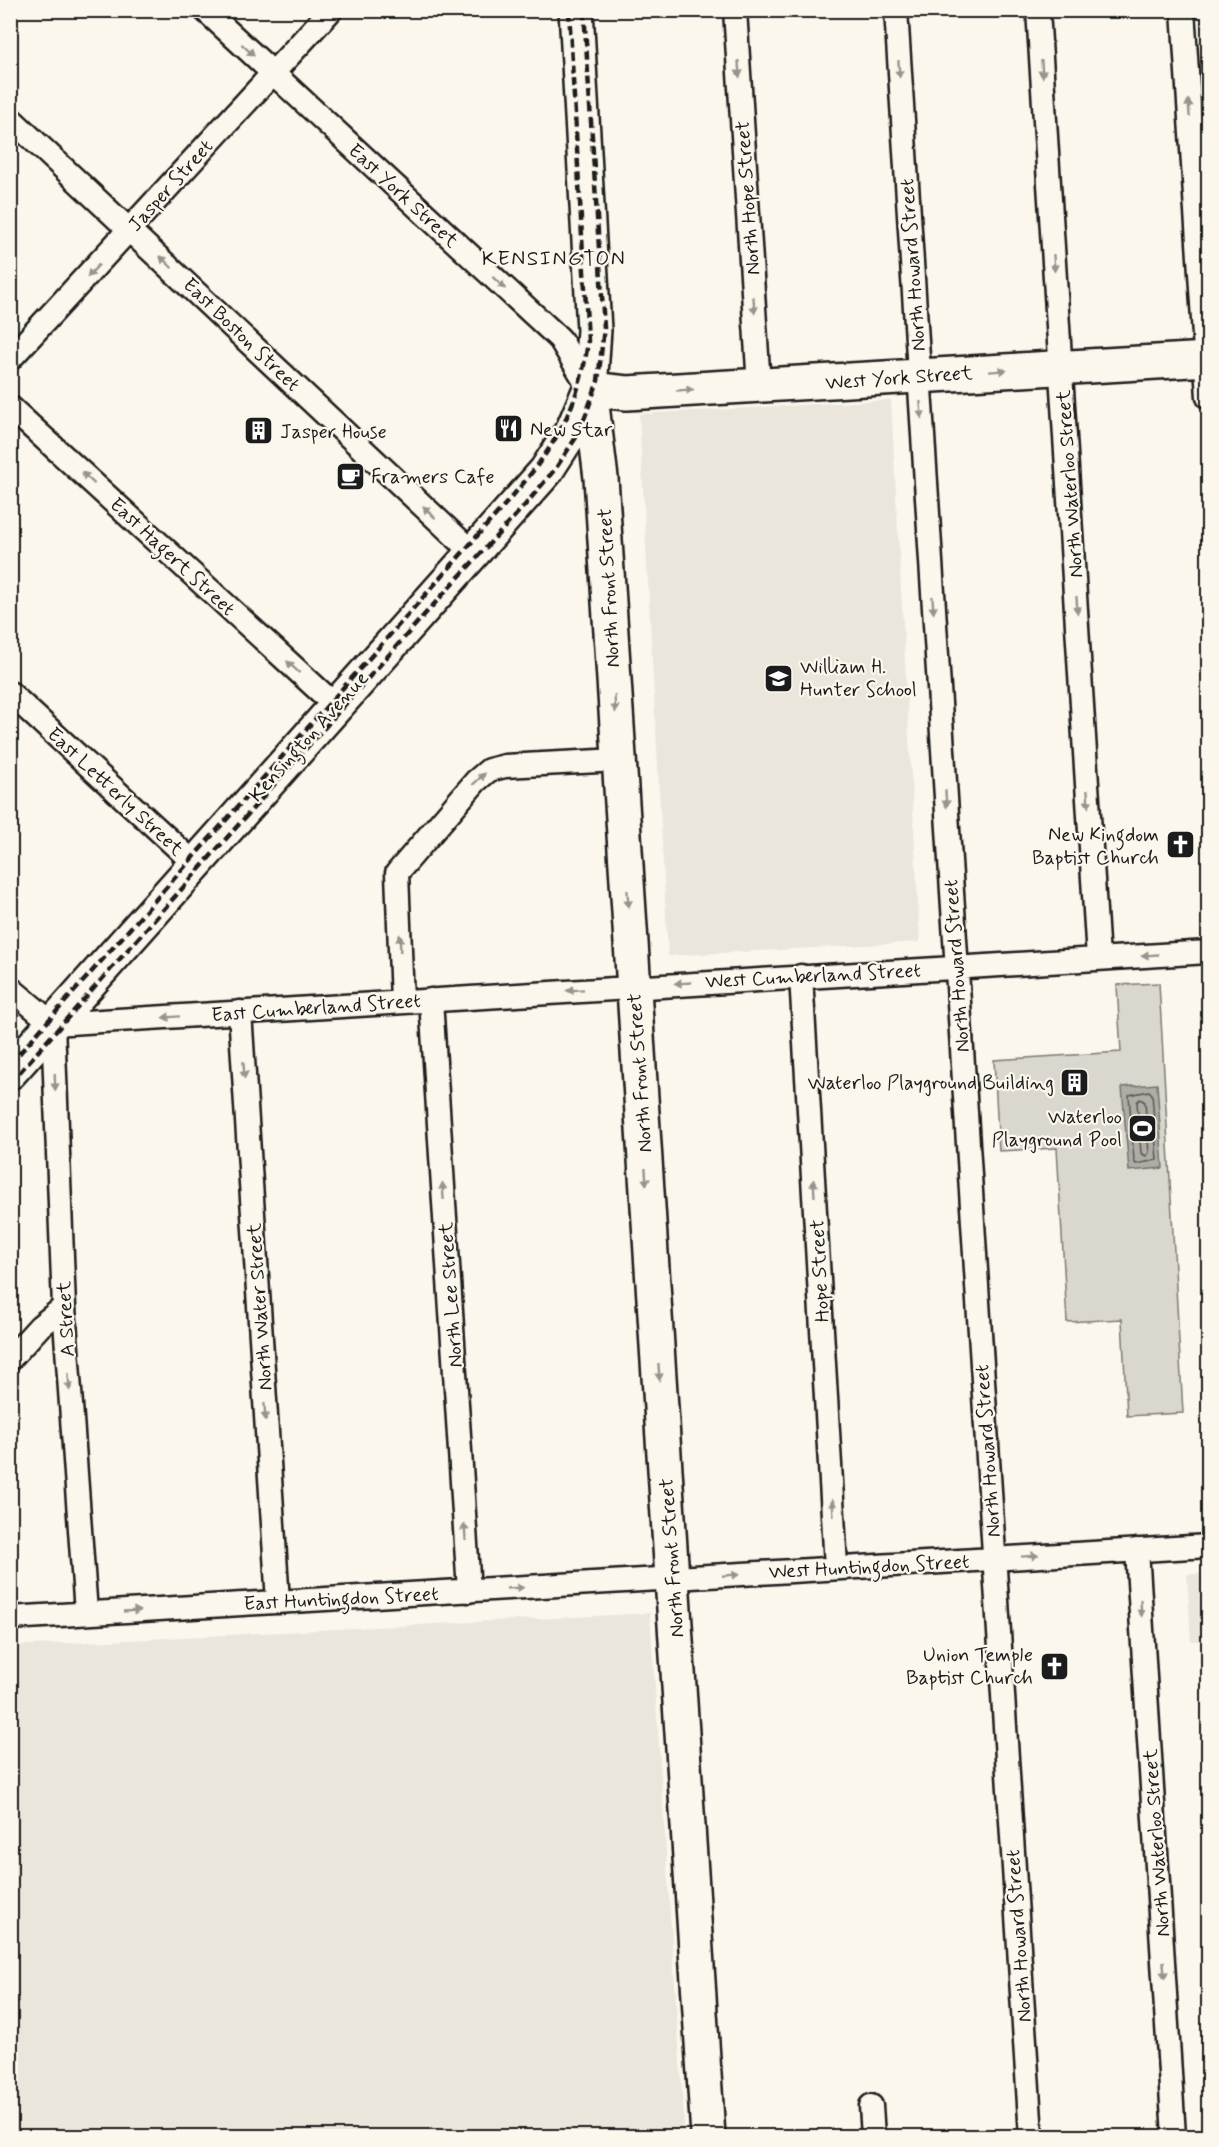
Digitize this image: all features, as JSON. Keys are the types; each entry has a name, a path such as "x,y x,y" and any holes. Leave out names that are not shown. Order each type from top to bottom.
{"street":[{"name":"East York Street","path":"205,10 560,339 590,389"},
{"name":"Jasper Street","path":"10,359 330,10"},
{"name":"North Front Street","path":"576,10 594,330 590,389 601,478 708,2136"},
{"name":"North Hope Street","path":"735,10 759,386"},
{"name":"North Howard Street","path":"896,10 1031,2136"},
{"name":"North Waterloo Street","path":"1038,10 1098,958"},
{"path":"1183,10 1209,397"},
{"name":"East Boston Street","path":"10,117 472,552"},
{"name":"West York Street","path":"590,389 627,393 1207,359"},
{"name":"Kensington Avenue","path":"10,1072 546,471 573,429 590,389"},
{"name":"East Hagert Street","path":"10,407 336,706"},
{"name":"East Letterly Street","path":"10,693 194,863"},
{"path":"402,1001 397,873 469,789 489,770 505,766 618,760"},
{"name":"West Cumberland Street","path":"634,986 1209,952"},
{"name":"Hope Street","path":"801,976 836,1566"},
{"name":"East Cumberland Street","path":"53,1024 634,986"},
{"path":"10,988 53,1024"},
{"name":"North Lee Street","path":"431,1000 469,1591"},
{"name":"North Water Street","path":"240,1012 278,1602"},
{"name":"A Street","path":"53,1024 64,1307 86,1613"},
{"path":"10,1359 40,1326 64,1307"},
{"name":"West Huntingdon Street","path":"673,1580 836,1566 1209,1546"},
{"name":"North Waterloo Street","path":"1137,1550 1174,2136"},
{"name":"East Huntingdon Street","path":"10,1618 673,1580"},
{"path":"871,2106 873,2136"}],"shaded area":[{"name":"William H. Hunter School","path":"891,400 920,942 668,956 639,414"},
{"path":"1159,983 1183,1413 1127,1416 1122,1319 1067,1322 1057,1148 999,1151 994,1060 1121,1052 1117,985"},
{"path":"1187,1574 1208,1574 1208,1640 1191,1641"},
{"path":"650,1613 685,2136 11,2136 11,1646"}],"water":[{"name":"Waterloo Playground Pool","path":"1157,1084 1163,1168 1129,1171 1122,1087"}],"railway":[{"path":"10,1064 508,501 560,431 582,375 588,341 569,10"},
{"path":"10,1083 425,614 525,505 556,468 579,433 598,381 604,328 584,10"}],"place":[{"name":"New Star","path":"509,429"},
{"name":"Jasper House","path":"259,431"},
{"name":"Framers Cafe","path":"350,476"},
{"name":"William H. Hunter School","path":"779,678"},
{"name":"New Kingdom Baptist Church","path":"1180,845"},
{"name":"Waterloo Playground Building","path":"1075,1082"},
{"name":"Waterloo Playground Pool","path":"1143,1128"},
{"name":"Union Temple Baptist Church","path":"1054,1666"}],"district":[{"name":"KENSINGTON","path":"554,258"}]}
